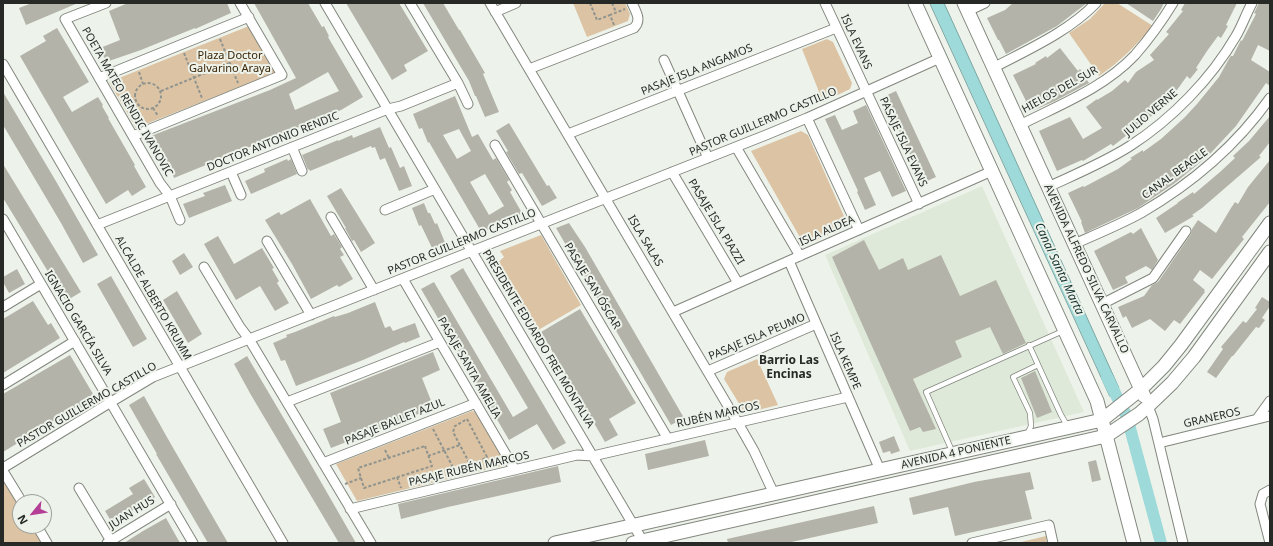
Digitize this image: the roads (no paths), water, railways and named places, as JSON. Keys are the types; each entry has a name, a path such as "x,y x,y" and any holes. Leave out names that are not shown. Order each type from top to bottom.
{"street":[{"name":"POETA MATEO RENDIC IVANOVIC","path":"106,3 65,20 160,183 170,196 180,220"},
{"path":"133,136 282,75 240,3"},
{"name":"PRESIDENTE EDUARDO FREI MONTALVA","path":"325,3 634,526 640,542"},
{"path":"410,3 458,83 468,104"},
{"name":"ISLA SALAS","path":"490,3 708,371 754,451 774,494"},
{"path":"495,12 516,3"},
{"name":"ISLA EVANS","path":"824,3 865,91"},
{"path":"915,3 1097,401 1106,416 1106,436 1134,543"},
{"path":"966,7 985,3"},
{"path":"994,68 1056,35 1090,10 1096,3"},
{"name":"HIELOS DEL SUR","path":"1020,125 1084,93 1118,70 1148,40 1174,3"},
{"name":"JULIO VERNE","path":"1048,187 1101,162 1129,146 1151,131 1171,114 1186,100 1220,60 1237,35 1252,3"},
{"path":"529,69 634,28 638,17 630,6"},
{"name":"AVENIDA ALFREDO SILVA CARVALLO","path":"966,7 1102,304 1136,393 1144,410 1153,419 1183,543"},
{"path":"99,78 248,17"},
{"name":"PASAJE ISLA ANGAMOS","path":"568,134 836,28"},
{"name":"PASTOR GUILLERMO CASTILLO","path":"3,469 153,377 736,147 807,118 940,58"},
{"path":"664,60 708,158"},
{"name":"ALCALDE ALBERTO KRUMM","path":"3,64 283,543"},
{"name":"DOCTOR ANTONIO RENDIC","path":"97,226 292,147 458,83"},
{"name":"PASAJE ISLA EVANS","path":"865,91 919,204"},
{"name":"CANAL BEAGLE","path":"1074,244 1141,213 1203,171 1244,131 1270,98"},
{"path":"807,118 859,230"},
{"name":"PASAJE SAN ÓSCAR","path":"495,145 668,439"},
{"path":"292,147 302,172"},
{"path":"736,147 800,256"},
{"name":"ISLA ALDEA","path":"673,312 992,171"},
{"path":"231,172 240,195"},
{"name":"PASAJE ISLA PIAZZI","path":"672,172 738,283"},
{"path":"385,210 435,189"},
{"path":"331,217 374,290"},
{"name":"IGNACIO GARCÍA SILVA","path":"3,219 193,543"},
{"name":"AVENIDA 4 PONIENTE","path":"555,543 1026,437 1106,416 1136,393 1164,366 1270,223"},
{"path":"1102,304 1154,278 1186,231"},
{"path":"268,241 311,315"},
{"name":"AVENIDA 4 PONIENTE","path":"640,542 1106,436 1144,410 1172,383 1190,361 1270,252"},
{"name":"ISLA KEMPE","path":"789,261 880,470"},
{"path":"204,267 240,327 250,339 371,543"},
{"name":"PASAJE SANTA AMELIA","path":"402,279 515,470"},
{"path":"3,307 41,284"},
{"name":"PASAJE ISLA PEUMO","path":"708,371 816,324"},
{"path":"3,385 75,341"},
{"path":"287,402 440,342"},
{"name":"RUBÉN MARCOS","path":"593,456 848,397"},
{"path":"1257,419 1270,401"},
{"name":"PASAJE BALLET AZUL","path":"324,463 476,404"},
{"name":"GRANEROS","path":"1159,443 1270,416"},
{"name":"PASAJE RUBÉN MARCOS","path":"350,509 577,455 593,456"},
{"path":"3,469 17,494"},
{"path":"79,488 109,542"},
{"path":"1266,492 1260,504 1270,543"},
{"name":"JUAN HUS","path":"109,542 171,504"},
{"path":"972,543 1048,525 1053,543"},
{"path":"42,534 47,543"}],"lane":[{"path":"953,453 926,392 1065,330"},
{"path":"1029,345 1068,427"},
{"path":"1026,437 1031,426 1030,414 1013,377 1038,365"}],"water":[{"path":"930,3 944,3 1119,388 1110,396"}],"waterway":[{"name":"Canal Santa Marta","path":"1107,377 1127,417 1161,543"}],"district":[{"name":"Barrio Las Encinas","path":"789,368"}],"park label":[{"name":"Plaza Doctor Galvarino Araya","path":"230,62"}]}
